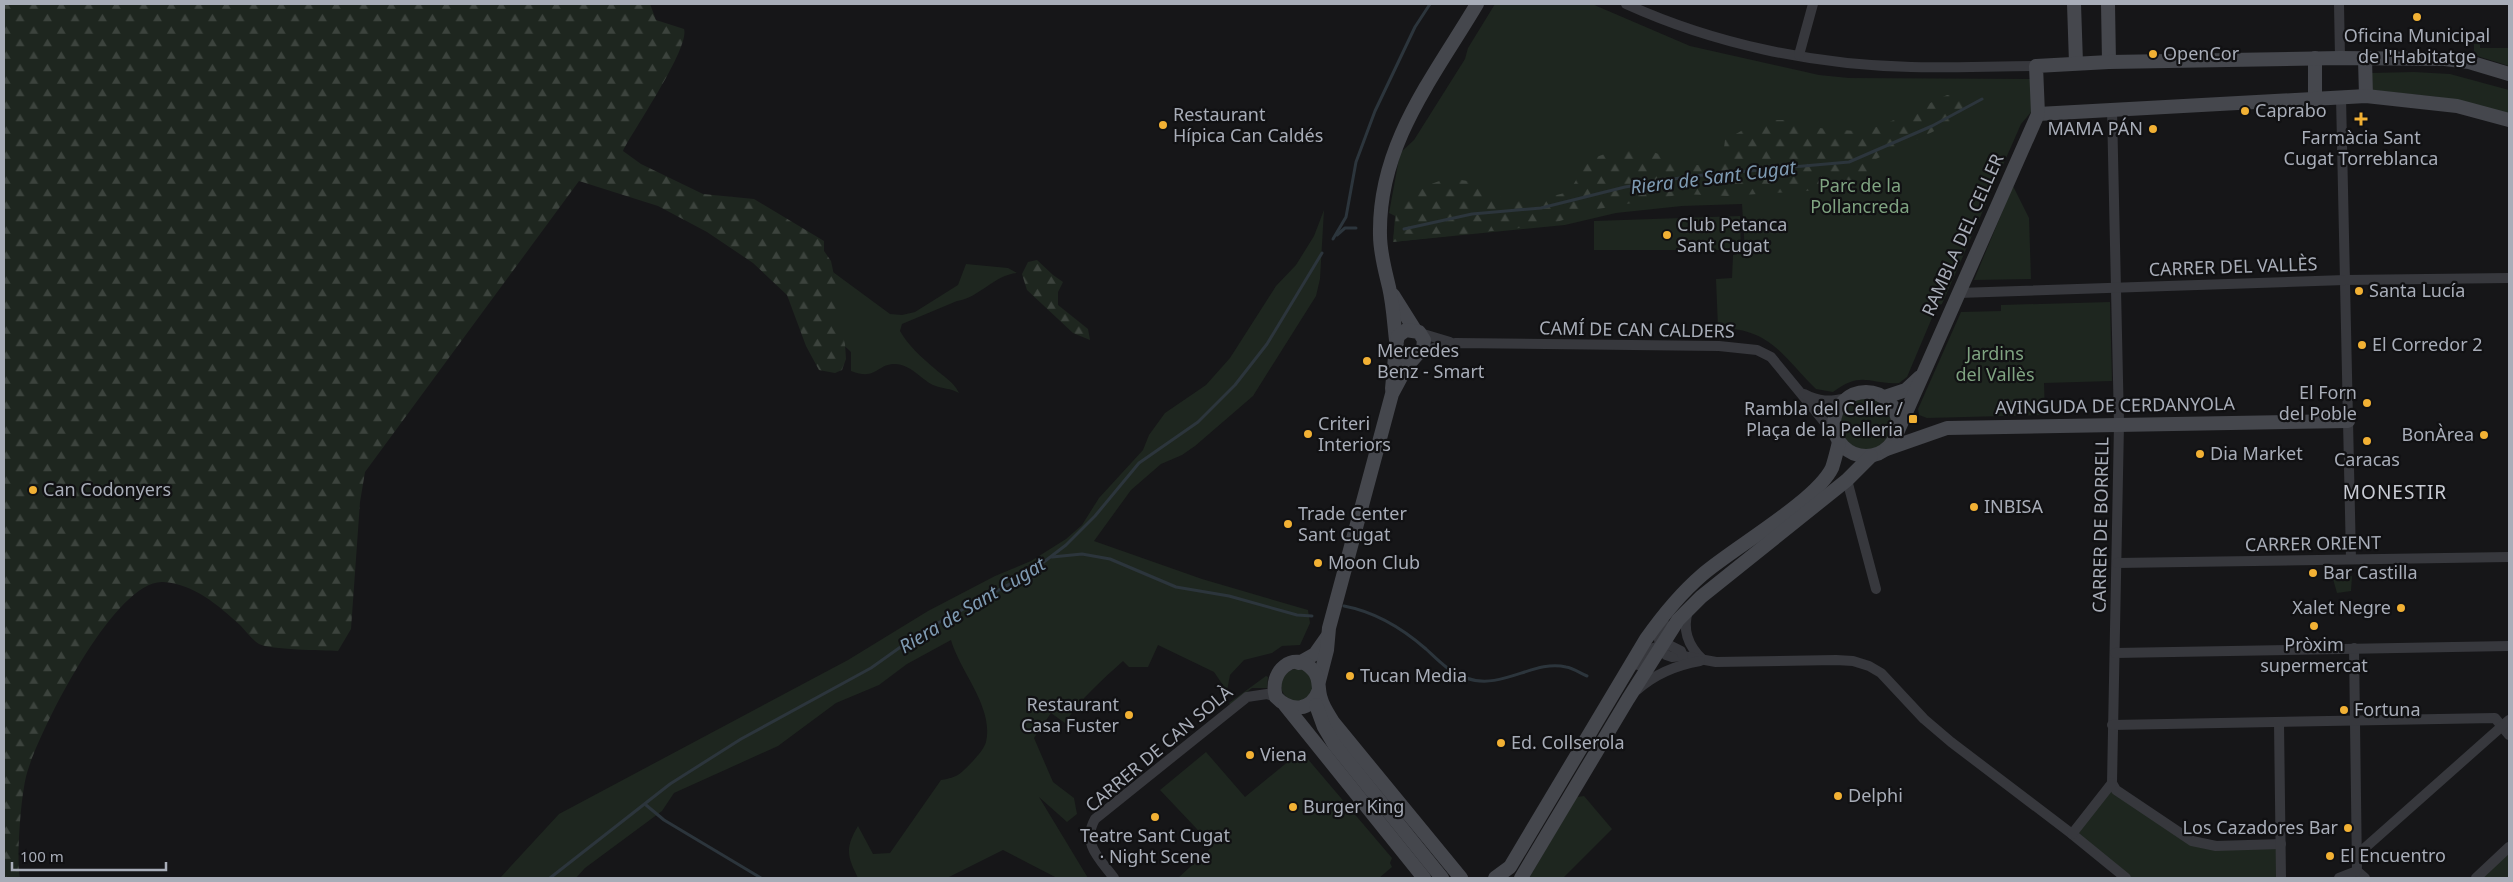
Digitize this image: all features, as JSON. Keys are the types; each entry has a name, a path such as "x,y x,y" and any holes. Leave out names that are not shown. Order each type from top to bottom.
{"street":[{"path":"1284,703 1304,707 1317,690 1327,650 1328,632 1392,394 1396,343 1389,289 1382,263 1380,235 1381,204 1389,163 1407,121 1477,4"},
{"path":"1626,4 1697,32 1799,56 1909,67 2036,66 2109,62 2340,58 2452,60 2509,74"},
{"path":"1799,56 1813,4"},
{"path":"2074,4 2076,63"},
{"path":"2108,4 2109,62"},
{"path":"2339,4 2340,58"},
{"path":"2315,58 2315,98"},
{"path":"2365,59 2366,96"},
{"name":"RAMBLA DEL CELLER","path":"1897,433 1921,383 1958,293 2038,114 2036,66"},
{"path":"2038,114 2366,96 2449,105 2509,120"},
{"path":"2342,97 2351,559"},
{"name":"CARRER DE BORRELL","path":"2112,110 2119,424 2112,725 2114,786"},
{"name":"CARRER DEL VALLÈS","path":"1958,293 2345,280 2509,278"},
{"path":"1389,289 1424,344 1418,355 1402,374 1392,394"},
{"path":"1396,343 1401,332 1417,332"},
{"name":"CAMÍ DE CAN CALDERS","path":"1417,332 1456,343"},
{"path":"1396,343 1404,356 1418,355"},
{"name":"CAMÍ DE CAN CALDERS","path":"1418,355 1437,346 1456,343 1745,348 1757,350 1771,357 1837,439"},
{"name":"RAMBLA DEL CELLER","path":"1885,397 1906,390 1924,372"},
{"path":"1495,878 1510,868 1622,695 1678,620 1847,480 1870,456 1887,449 1897,433 1897,413 1885,397 1866,391 1855,393 1846,398 1839,406 1835,416 1837,439 1832,468 1816,487 1799,502 1703,574 1672,604 1646,639 1622,695 1521,878"},
{"name":"CAMÍ DE CAN CALDERS","path":"1800,392 1817,401 1834,401 1846,398"},
{"name":"AVINGUDA DE CERDANYOLA","path":"1887,449 1948,428 2348,421"},
{"path":"1837,439 1856,455 1870,456"},
{"path":"1847,480 1876,589"},
{"name":"CARRER ORIENT","path":"2117,563 2509,557"},
{"path":"1660,646 1658,634 1672,604"},
{"path":"1688,610 1685,623 1686,636 1693,650 1704,661"},
{"path":"1328,632 1315,654 1299,663 1288,664 1277,673 1273,685 1284,703 1424,878"},
{"path":"1660,646 1666,644 1682,651 1683,656 1704,661"},
{"path":"2115,653 2509,646"},
{"path":"2354,648 2358,854 2356,871"},
{"path":"1622,695 1674,668 1704,661 1836,660 1854,661 1869,666 1881,674 1924,719 1950,742 2072,834 2126,878"},
{"path":"1299,663 1312,669 1324,727 1334,744 1442,878"},
{"path":"1317,690 1322,702 1346,739 1461,878"},
{"name":"CARRER DE CAN SOLÀ","path":"1114,878 1091,846 1089,830 1095,819 1247,697 1267,694 1284,703"},
{"path":"1284,703 1334,744"},
{"path":"2112,725 2495,718 2506,723"},
{"path":"2279,723 2281,878"},
{"path":"2506,723 2509,735"},
{"path":"2358,854 2506,723"},
{"path":"2072,834 2114,786 2192,841 2216,846 2281,844"},
{"path":"2476,878 2509,847"},
{"path":"2339,878 2356,871"},
{"path":"2356,871 2365,878"}],"green space":[{"path":"4,4 650,4 656,20 684,29 684,39 679,53 660,89 623,151 641,164 703,194 754,199 824,241 824,251 831,261 839,299 837,316 845,344 846,359 842,370 835,373 819,370 806,346 787,295 753,263 707,232 658,206 579,181 365,472 360,502 351,629 338,651 285,649 265,646 256,642 223,610 195,591 163,582 144,588 123,605 102,630 63,693 47,725 34,753 25,782 19,841 20,878 4,878"},
{"name":"Parc de la Pollancreda","path":"1495,4 1592,4 1690,46 1819,75 1849,78 2031,79 2032,111 2021,124 1942,304 1937,306 1907,377 1899,383 1859,380 1843,385 1833,392 1816,389 1775,346 1764,339 1736,329 1718,328 1716,279 1732,278 1733,255 1745,252 1742,204 1682,206 1616,213 1565,225 1393,242 1395,216 1389,213 1400,153 1414,140 1465,59 1468,48"},
{"path":"2474,44 2480,44 2480,48 2509,48 2509,66 2474,55"},
{"path":"2414,72 2450,74 2509,90 2509,116 2439,97 2371,90 2371,73"},
{"path":"1947,95 1961,95 1972,113 1876,159 1878,166 1851,188 1727,196 1683,194 1598,209 1547,225 1393,242 1397,206 1436,182 1457,179 1468,181 1507,199 1519,201 1534,200 1569,192 1588,160 1627,146 1640,147 1672,159 1696,165 1722,164 1725,140 1761,120 1783,120 1807,127 1855,131 1881,126"},
{"path":"2013,186 2029,218 2031,279 1974,280"},
{"path":"1324,210 1320,279 1316,296 1253,396 1195,446 1182,455 1161,464 1131,490 1094,541 1202,579 1308,610 1310,623 1300,645 1282,646 1272,653 1244,660 1230,675 1227,691 1214,672 1158,645 1148,667 1129,667 1123,661 1084,698 1065,723 1051,713 1034,738 1053,782 1074,798 1077,814 1067,822 1039,797 1088,878 1057,878 1003,850 947,878 858,878 850,858 849,846 858,826 873,854 890,853 941,780 952,778 962,772 985,745 987,729 981,703 955,652 951,640 907,664 879,685 836,703 778,746 674,793 662,811 585,868 576,878 500,878 559,814 848,660 928,611 995,576 1031,561 1066,539 1082,525 1099,498 1143,450 1149,435 1165,413 1206,385 1230,358 1276,286 1296,265 1314,236"},
{"name":"Club Petanca Sant Cugat","path":"1740,216 1741,250 1594,250 1594,221"},
{"path":"1037,260 1063,282 1058,292 1058,305 1088,329 1090,340 1073,333 1027,290 1022,274 1028,262"},
{"path":"966,264 1008,268 1017,273 1001,278 972,296 902,324 900,331 915,351 951,382 959,393 933,385 906,366 895,364 884,366 866,374 851,371 851,352 837,339 837,294 833,272 890,314 902,315 915,312 958,285"},
{"name":"Jardins del Vallès","path":"2110,302 2112,381 2044,383 2045,415 1927,418 1919,415 1918,409 1961,312 2001,311 2001,305"},
{"path":"1861,398 1871,398 1880,402 1888,410 1892,424 1888,438 1880,446 1871,450 1861,450 1852,446 1844,438 1840,429 1840,419 1844,410 1852,402"},
{"path":"2352,576 2351,591 2337,593 2333,579"},
{"path":"1297,669 1303,670 1308,674 1312,679 1312,691 1308,696 1303,700 1297,701 1291,700 1286,696 1282,691 1281,685 1282,679 1286,674 1291,670"},
{"path":"1266,676 1268,677 1267,688 1252,688 1230,705 1229,703"},
{"path":"1301,751 1392,858 1390,863 1392,867 1379,878 1178,878 1213,846 1160,790 1206,752 1245,797"},
{"path":"2112,783 2192,841 2281,844 2280,878 2126,878 2072,834"},
{"path":"1584,796 1612,829 1563,878 1529,878 1577,797"},
{"path":"2509,847 2509,878 2477,878"}],"waterway":[{"path":"1333,239 1346,217 1356,162 1375,111 1415,27 1430,4"},
{"name":"Riera de Sant Cugat","path":"1404,229 1472,214 1541,208 1625,187 1692,176 1849,162 1932,126 1982,99"},
{"name":"Riera de Sant Cugat","path":"1337,235 1345,228 1356,228"},
{"name":"Riera de Sant Cugat","path":"550,878 670,784 741,739 871,668 923,631 1028,574 1066,545 1095,516 1139,463 1198,422 1235,385 1267,344 1322,253"},
{"path":"1052,557 1082,554 1110,559 1176,587 1229,596 1297,615 1312,616"},
{"path":"1344,606 1367,612 1388,622 1417,641 1449,670 1466,678 1492,681 1542,667 1554,666 1574,669 1587,676"},
{"path":"646,805 664,820 761,878"}],"place":[{"name":"Oficina Municipal de l'Habitatge","path":"2417,17"},
{"name":"OpenCor","path":"2153,54"},
{"name":"Caprabo","path":"2245,111"},
{"name":"Farmàcia Sant Cugat Torreblanca","path":"2361,119"},
{"name":"Restaurant Hípica Can Caldés","path":"1163,125"},
{"name":"MAMA PÁN","path":"2153,129"},
{"name":"Club Petanca Sant Cugat","path":"1667,235"},
{"name":"Santa Lucía","path":"2359,291"},
{"name":"El Corredor 2","path":"2362,345"},
{"name":"Mercedes Benz - Smart","path":"1367,361"},
{"name":"El Forn del Poble","path":"2367,403"},
{"name":"Rambla del Celler / Plaça de la Pelleria","path":"1913,419"},
{"name":"Criteri Interiors","path":"1308,434"},
{"name":"BonÀrea","path":"2484,435"},
{"name":"Caracas","path":"2367,441"},
{"name":"Dia Market","path":"2200,454"},
{"name":"Can Codonyers","path":"33,490"},
{"name":"INBISA","path":"1974,507"},
{"name":"Trade Center Sant Cugat","path":"1288,524"},
{"name":"Moon Club","path":"1318,563"},
{"name":"Bar Castilla","path":"2313,573"},
{"name":"Xalet Negre","path":"2401,608"},
{"name":"Pròxim supermercat","path":"2314,626"},
{"name":"Tucan Media","path":"1350,676"},
{"name":"Fortuna","path":"2344,710"},
{"name":"Restaurant Casa Fuster","path":"1129,715"},
{"name":"Ed. Collserola","path":"1501,743"},
{"name":"Viena","path":"1250,755"},
{"name":"Delphi","path":"1838,796"},
{"name":"Burger King","path":"1293,807"},
{"name":"Teatre Sant Cugat · Night Scene","path":"1155,817"},
{"name":"Los Cazadores Bar","path":"2348,828"},
{"name":"El Encuentro","path":"2330,856"}],"district":[{"name":"MONESTIR","path":"2395,492"}]}
